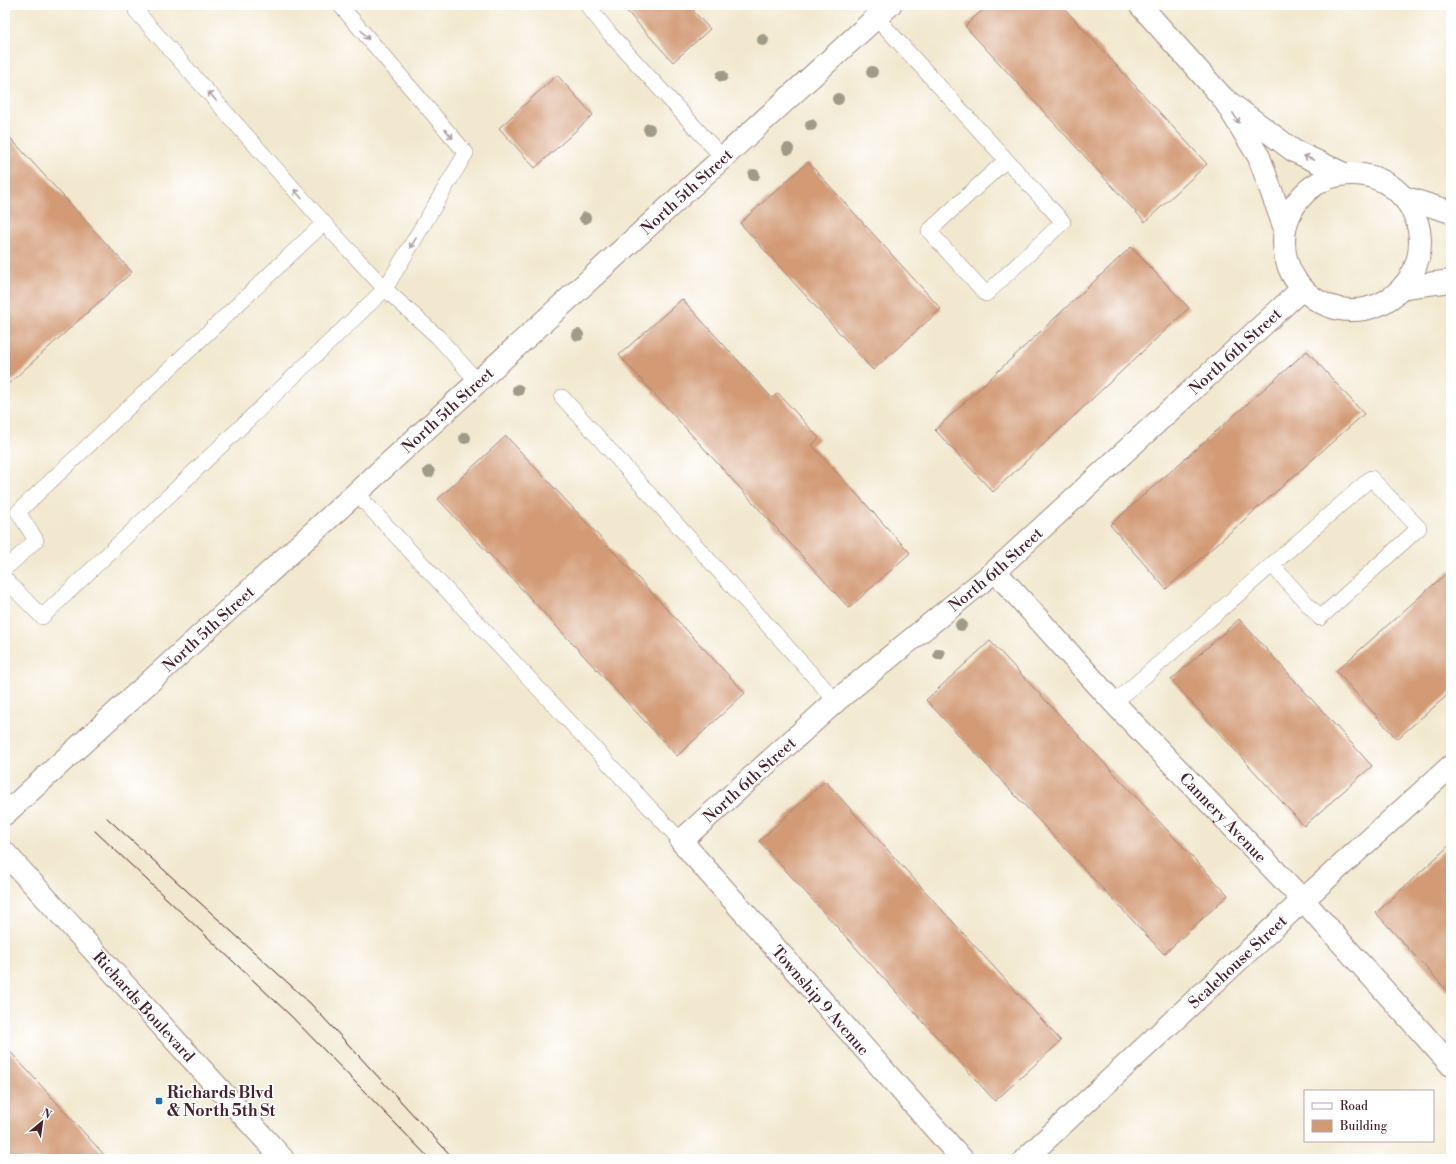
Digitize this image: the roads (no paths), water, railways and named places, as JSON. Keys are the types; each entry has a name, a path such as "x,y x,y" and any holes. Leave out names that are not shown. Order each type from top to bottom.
{"street":[{"path":"1140,5 1223,98 1259,157 1285,229"},
{"name":"North 5th Street","path":"5,814 883,11"},
{"path":"1223,98 1294,151 1344,174"},
{"path":"1344,174 1366,175 1386,183 1403,197 1414,213 1420,232 1421,251 1416,270 1405,286 1388,302 1366,310 1342,310 1320,303 1302,289 1290,271 1284,251 1285,229 1293,208 1306,192 1324,180 1344,174"},
{"path":"1403,197 1451,212"},
{"path":"1405,286 1451,281"},
{"name":"North 6th Street","path":"681,841 836,701 995,571 1302,289"},
{"name":"Cannery Avenue","path":"995,571 1114,703 1303,900 1451,1065"},
{"name":"Scalehouse Street","path":"1025,1159 1303,900 1451,766"},
{"name":"Township 9 Avenue","path":"681,841 962,1159"},
{"name":"Richards Boulevard","path":"5,853 283,1159"}],"lane":[{"path":"143,5 136,11 324,223 385,289 438,337 478,382"},
{"path":"5,579 42,617 385,289 466,153 340,5"},
{"path":"587,5 610,34 723,158"},
{"path":"883,11 1006,160 1063,222 986,294 929,231 1006,160"},
{"path":"5,569 36,540 18,512 324,223"},
{"path":"562,397 836,701"},
{"path":"1114,703 1371,478 1419,528 1320,618 1272,565"},
{"path":"356,493 681,841"}],"tram line":[{"path":"107,818 310,1003 454,1159"},
{"path":"95,831 291,1016 430,1159"}],"place":[{"name":"Richards Blvd & North 5th St","path":"159,1101"}]}
